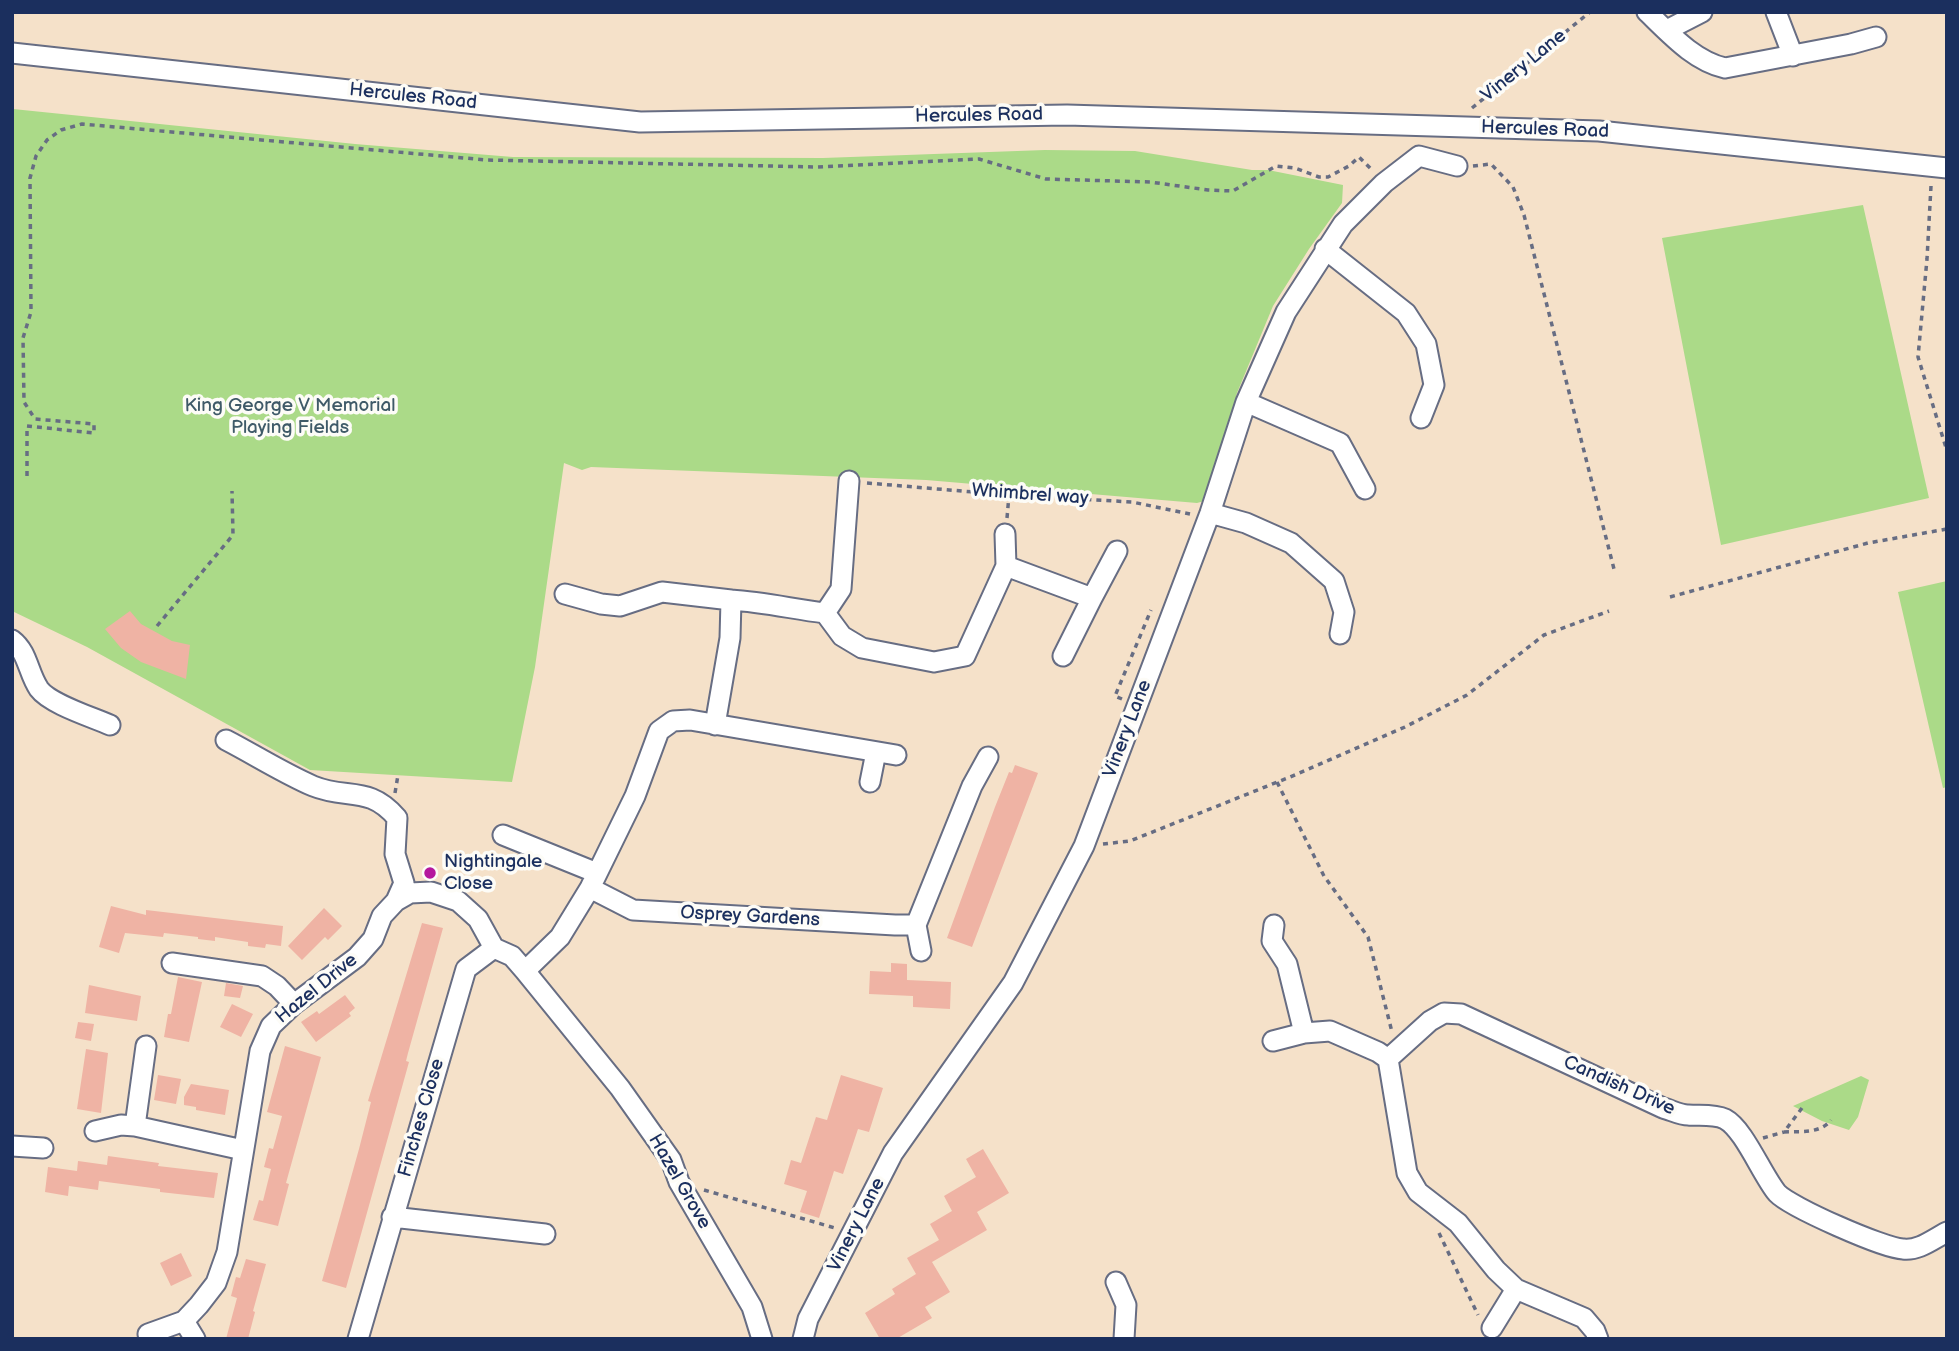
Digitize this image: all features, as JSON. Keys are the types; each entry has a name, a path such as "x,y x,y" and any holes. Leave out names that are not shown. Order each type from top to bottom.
{"street":[{"path":"1647,12 1700,58 1725,68 1876,37"},
{"path":"1667,30 1702,12"},
{"path":"1776,12 1793,55"},
{"name":"Hercules Road","path":"12,53 640,122 1067,116 1586,131 1947,168"},
{"name":"Vinery Lane","path":"803,1339 808,1319 893,1153 1013,983 1084,846 1210,516 1246,402 1286,312 1343,224 1384,183 1419,156 1457,166"},
{"path":"1325,249 1406,313 1426,344 1434,385 1421,418"},
{"path":"1246,402 1340,443 1365,489"},
{"path":"825,613 841,589 849,481"},
{"path":"1210,516 1246,523 1291,543 1334,581 1344,612 1340,634"},
{"path":"565,594 620,606 662,592 761,601 825,613 842,635 862,648 934,662 965,656 1006,566 1005,534"},
{"path":"1063,656 1117,551"},
{"path":"1006,566 1093,598"},
{"path":"715,724 730,638 731,600"},
{"path":"12,640 20,646 39,688 49,697 110,725"},
{"path":"396,901 410,893 431,892 458,901 478,919 494,948 512,956 525,971 560,937 593,881 635,796 659,731 673,721 690,720 896,755"},
{"path":"226,740 315,787 377,799 386,806 397,818 395,854 404,883 396,901"},
{"path":"870,782 876,752"},
{"path":"921,951 916,925 972,786 988,757"},
{"name":"Osprey Gardens","path":"503,835 593,881 633,910 916,925"},
{"name":"Hazel Drive","path":"184,1321 216,1283 227,1252 260,1051 271,1026 294,1004 357,957 373,939 382,916 396,901"},
{"path":"1274,925 1272,941 1287,964 1304,1033"},
{"name":"Finches Close","path":"358,1339 466,970 494,948"},
{"path":"172,963 262,976 277,986 294,1004"},
{"name":"Hazel Grove","path":"525,971 620,1088 671,1160 679,1182 752,1307 762,1339"},
{"name":"Candish Drive","path":"1392,1055 1430,1021 1444,1013 1461,1014 1663,1108 1686,1115 1725,1119 1738,1130 1779,1195 1812,1214 1891,1247 1905,1250 1920,1247 1947,1232"},
{"path":"1273,1041 1304,1033 1330,1031 1392,1055 1407,1174 1418,1192 1458,1223 1496,1270 1516,1289 1584,1318 1598,1339"},
{"path":"135,1126 146,1046"},
{"path":"95,1132 121,1125 135,1126 243,1150"},
{"path":"12,1146 43,1148"},
{"path":"392,1217 545,1234"},
{"path":"1116,1282 1126,1305 1124,1339"},
{"path":"1486,1323 1516,1289"},
{"path":"148,1334 184,1321 195,1339"}],"path":[{"name":"Vinery Lane","path":"1477,114 1468,113 1590,12"},
{"path":"27,476 27,426 94,433 94,424 35,419 24,402 23,338 32,312 30,178 36,156 47,140 61,130 82,124 487,160 817,167 979,159 1046,179 1150,182 1233,191 1276,166 1328,177 1349,166 1359,157 1384,183"},
{"path":"1457,166 1491,164 1513,187 1524,215 1615,573"},
{"path":"1931,183 1918,357 1947,451"},
{"name":"Whimbrel way","path":"849,481 1009,495 1132,502 1210,516"},
{"path":"157,626 233,535 232,491"},
{"path":"1670,597 1868,543 1947,529"},
{"path":"1084,846 1130,841 1405,727 1467,695 1544,635 1609,611"},
{"path":"1277,782 1324,876 1368,937 1392,1055"},
{"path":"1802,1108 1784,1132 1817,1130 1826,1127 1831,1120"},
{"path":"679,1182 852,1234"},
{"path":"1436,1227 1486,1323"}],"green space":[{"name":"King George V Memorial Playing Fields","path":"13,109 355,144 513,157 823,158 1045,150 1135,151 1252,170 1268,170 1343,185 1342,203 1273,306 1237,393 1208,500 1197,503 926,480 591,467 582,470 564,463 535,667 512,782 310,770 87,647 12,611"},
{"path":"1863,205 1929,498 1721,545 1662,238"},
{"path":"1947,581 1947,787 1943,788 1898,592"},
{"path":"1861,1076 1869,1080 1858,1117 1849,1130 1822,1121 1793,1106"}],"building":[{"path":"130,611 141,624 172,641 190,645 186,679 141,662 121,648 105,629"},
{"path":"1015,765 1038,773 972,947 947,938 995,807 1009,772 1012,773"},
{"path":"111,906 146,915 146,910 283,926 281,946 248,946 248,942 215,937 215,941 164,933 163,937 125,933 119,953 99,947"},
{"path":"324,908 342,926 328,940 325,937 302,960 288,946"},
{"path":"422,923 443,928 346,1288 322,1281 359,1149 371,1102 368,1101"},
{"path":"891,963 907,964 907,980 951,982 950,1009 913,1007 913,996 869,994 870,971 891,972"},
{"path":"178,977 202,982 189,1042 164,1037"},
{"path":"226,983 243,986 240,998 224,996"},
{"path":"89,985 141,996 137,1021 85,1013"},
{"path":"345,995 355,1008 349,1013 351,1016 316,1042 301,1022 317,1011 319,1014"},
{"path":"232,1004 253,1014 241,1037 220,1027"},
{"path":"78,1022 94,1024 91,1041 75,1038"},
{"path":"285,1046 321,1057 286,1183 289,1184 278,1226 253,1220 259,1200 263,1201 271,1169 264,1167 269,1148 273,1149 282,1116 267,1112"},
{"path":"86,1049 108,1053 101,1113 77,1109"},
{"path":"158,1075 181,1079 176,1104 154,1100"},
{"path":"841,1075 883,1088 869,1132 858,1129 843,1174 834,1171 819,1218 800,1212 807,1191 784,1184 791,1160 801,1163 816,1117 827,1120"},
{"path":"191,1084 229,1090 225,1115 184,1105 184,1097"},
{"path":"983,1149 1009,1193 977,1212 987,1230 932,1262 950,1292 925,1307 932,1318 896,1339 880,1339 865,1313 895,1294 892,1289 916,1274 907,1258 939,1240 930,1224 952,1211 944,1196 976,1177 966,1159"},
{"path":"108,1156 159,1163 158,1166 218,1173 214,1198 99,1181 98,1190 69,1186 68,1196 45,1192 48,1167 77,1171 78,1161 107,1165"},
{"path":"181,1253 192,1276 171,1286 160,1263"},
{"path":"246,1259 266,1264 253,1311 255,1312 248,1339 226,1339 237,1298 231,1296 236,1277 240,1278"}],"place":[{"name":"Nightingale Close","path":"430,873"}]}
